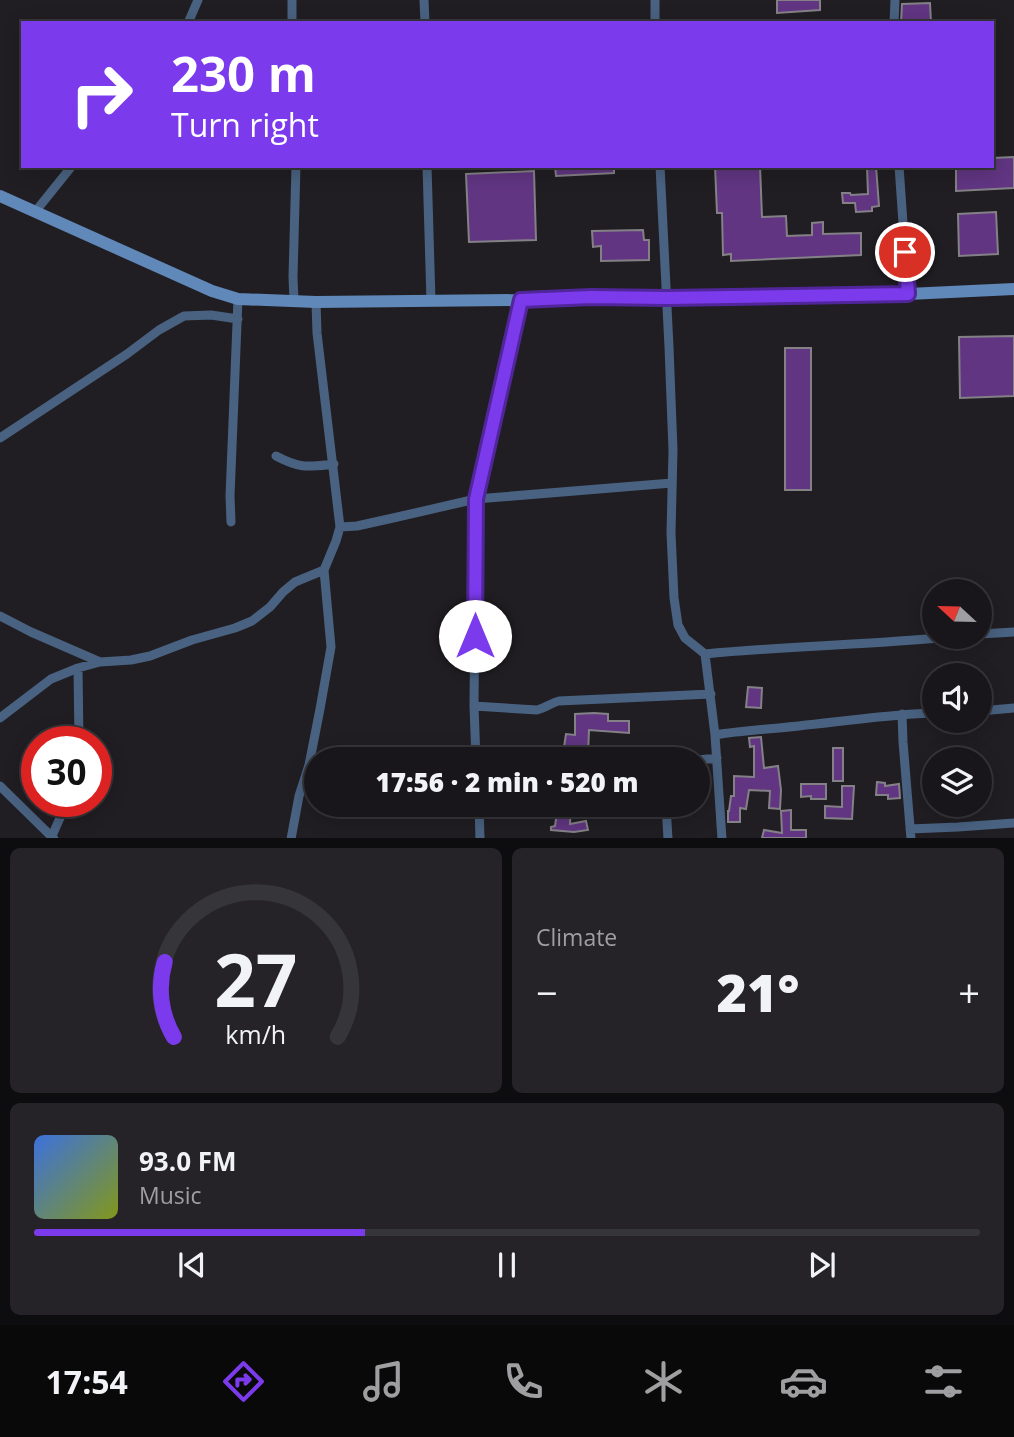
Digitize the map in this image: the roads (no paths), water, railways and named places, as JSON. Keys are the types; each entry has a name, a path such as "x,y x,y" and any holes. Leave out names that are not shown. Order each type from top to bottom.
{"street":[{"path":"189,21 198,0"},
{"path":"292,0 292,21"},
{"path":"424,0 425,21"},
{"path":"655,0 655,21"},
{"path":"894,21 895,0"},
{"path":"35,212 70,168"},
{"path":"295,301 293,277 296,168"},
{"path":"427,168 432,301"},
{"path":"660,168 670,347 673,564 678,625 685,638 705,653 922,640"},
{"path":"899,168 908,294"},
{"path":"0,196 212,291 238,299 316,302 521,300 908,294 1014,289"},
{"path":"231,522 238,299"},
{"path":"476,747 476,499 521,300"},
{"path":"292,838 331,647 324,570 340,527 317,333 316,302"},
{"path":"0,438 159,330 184,316 238,318"},
{"path":"276,456 303,467 334,464"},
{"path":"340,527 381,521 476,499 672,483"},
{"path":"0,718 51,679 78,668 100,662 150,656 252,621 295,582 324,570"},
{"path":"0,616 100,662"},
{"path":"992,633 1014,632"},
{"path":"705,653 715,735 722,838"},
{"path":"78,668 79,726"},
{"path":"474,706 537,710 559,701 711,694"},
{"path":"992,710 1014,708"},
{"path":"715,735 922,713"},
{"path":"902,714 910,834 1014,823"},
{"path":"710,759 717,758"},
{"path":"0,786 53,837 61,817"},
{"path":"479,817 482,838"},
{"path":"667,817 668,838"}]}
